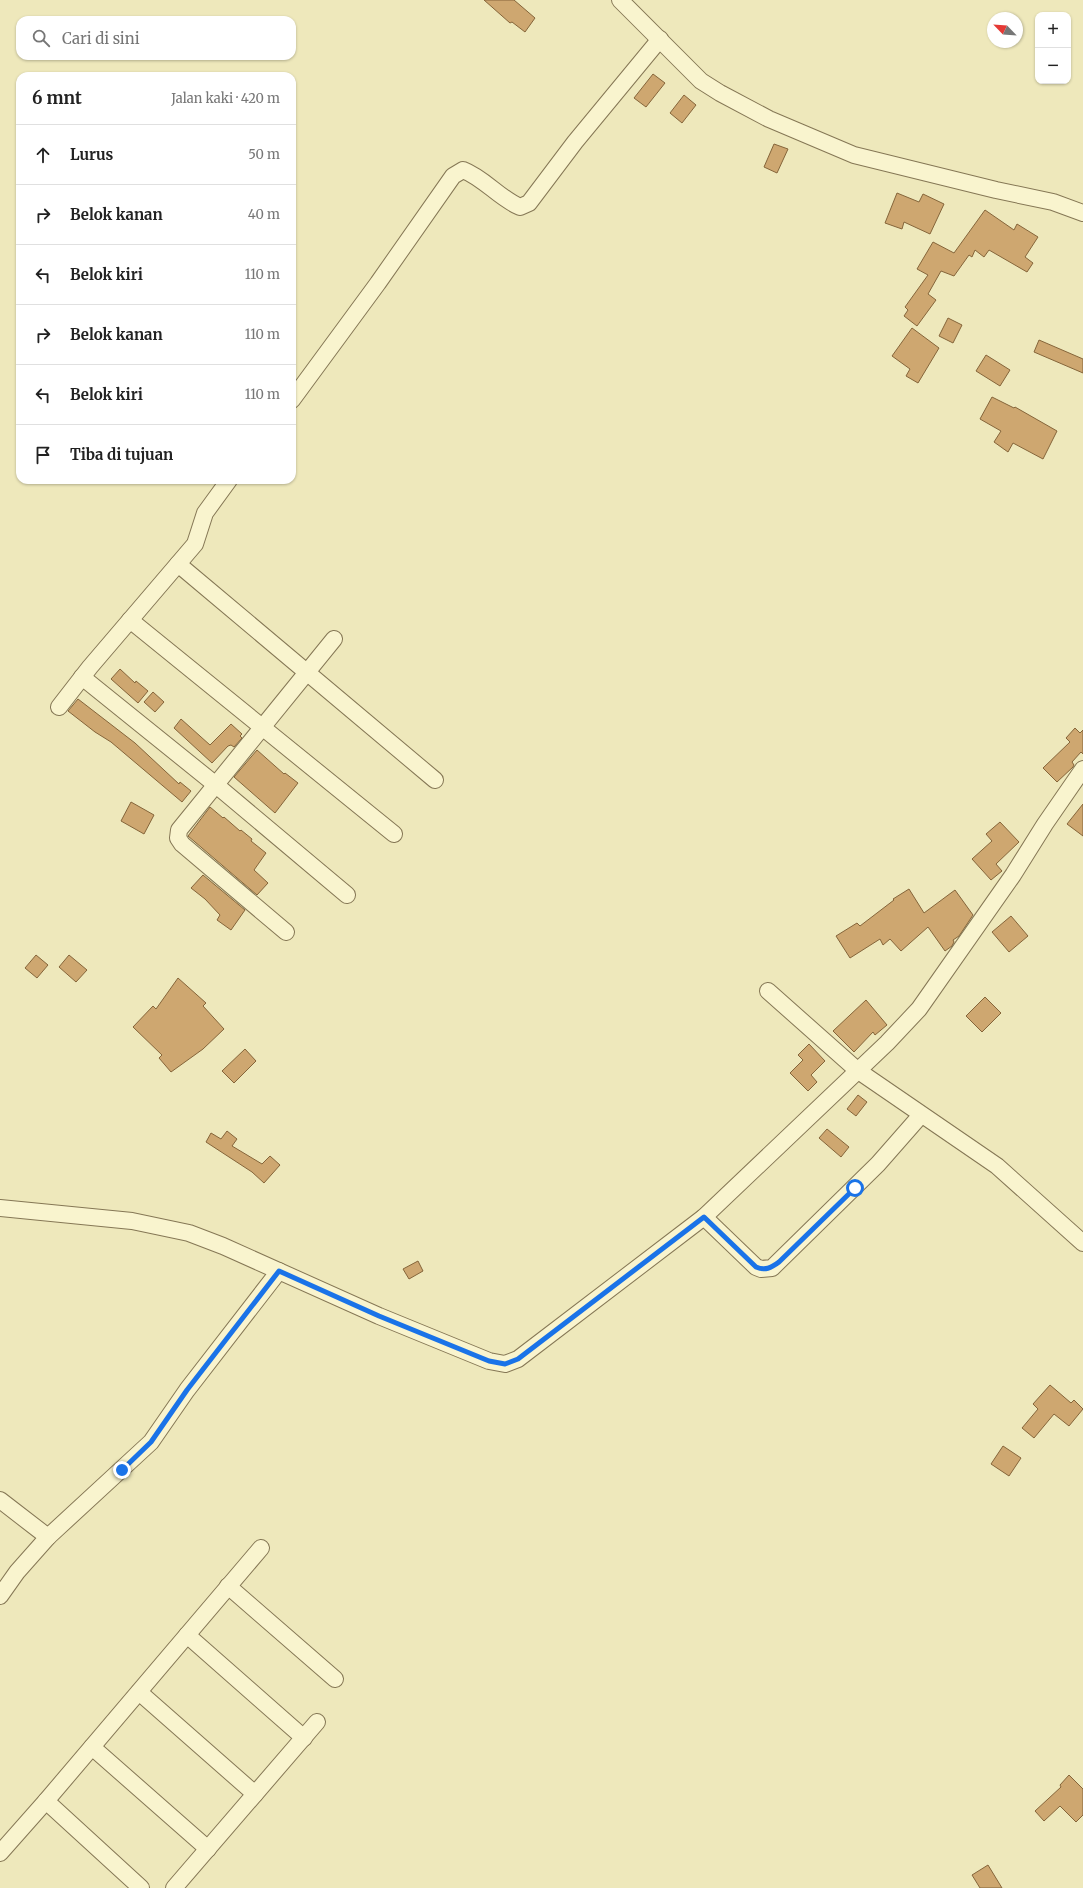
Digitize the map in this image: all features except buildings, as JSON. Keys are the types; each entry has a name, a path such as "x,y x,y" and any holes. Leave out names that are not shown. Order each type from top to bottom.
{"street":[{"path":"620,0 701,81 720,93 769,119 834,148 854,155 996,190 1053,202 1083,213"},
{"path":"296,395 378,283 453,176 463,170 472,174 509,202 520,207 528,203 575,142 660,39"},
{"path":"59,707 82,677 195,544 205,513 226,484"},
{"path":"178,564 436,780"},
{"path":"130,620 394,834"},
{"path":"286,932 182,844 178,838 179,830 334,639"},
{"path":"82,677 216,785 347,895"},
{"path":"0,1208 132,1221 189,1233 279,1271 379,1316 489,1361 505,1364 518,1359 704,1217 887,1043 919,1010 1013,875 1045,824 1083,770"},
{"path":"768,991 857,1070 997,1166 1083,1244"},
{"path":"704,1217 756,1267 761,1269 772,1268 878,1164 921,1115"},
{"path":"1,1594 17,1572 48,1537 151,1442 187,1390 279,1271"},
{"path":"0,1500 48,1537"},
{"path":"0,1853 261,1548"},
{"path":"228,1586 335,1679"},
{"path":"187,1635 304,1738"},
{"path":"139,1692 255,1794"},
{"path":"174,1888 317,1722"},
{"path":"92,1747 208,1850"},
{"path":"46,1801 141,1888"}],"route":[{"path":"122,1470 151,1442 187,1390 279,1271 379,1316 489,1361 505,1364 518,1359 704,1217 756,1267 761,1269 772,1268 855,1188"}]}
